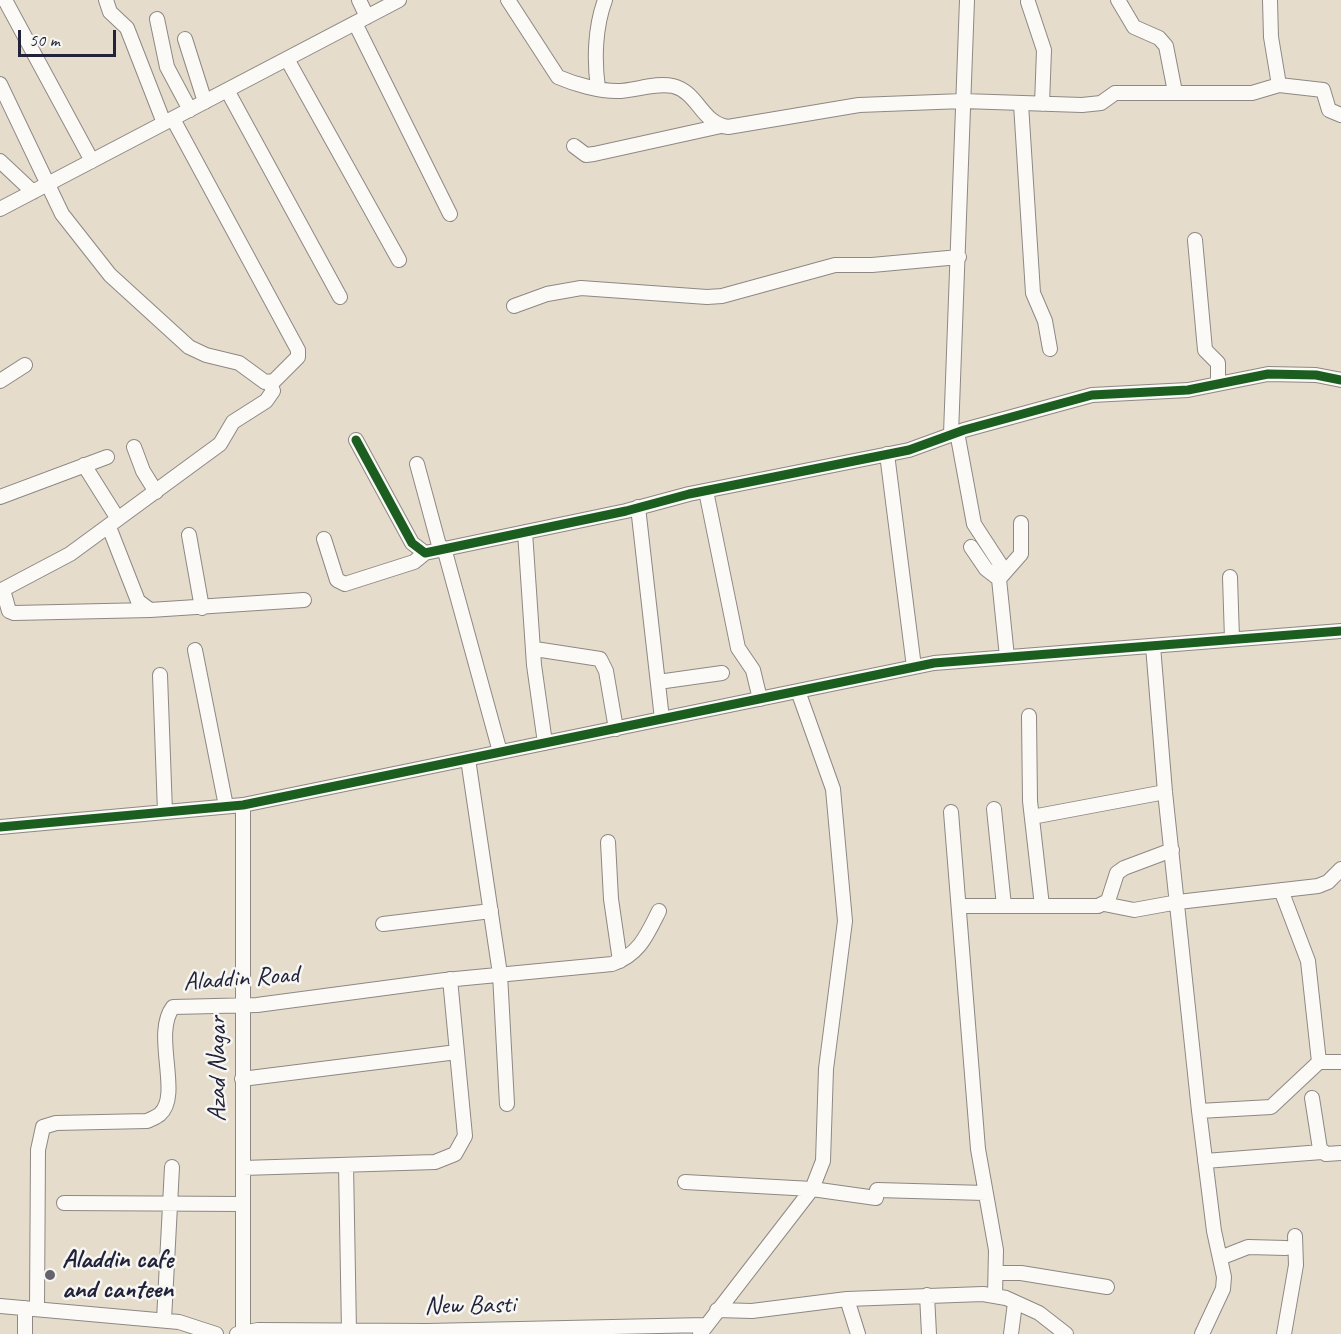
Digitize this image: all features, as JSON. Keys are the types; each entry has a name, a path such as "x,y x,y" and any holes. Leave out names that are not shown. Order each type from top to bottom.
{"street":[{"path":"5,0 92,161"},
{"path":"106,0 110,12 124,24 168,121 298,350 298,357 270,383"},
{"path":"359,0 361,20 450,214"},
{"path":"0,209 399,0"},
{"path":"508,0 551,71 562,79 615,91 664,84 676,86 696,101 706,116 721,126"},
{"path":"592,87 600,17 605,0"},
{"path":"967,0 954,433 974,524 1002,574 1007,657"},
{"path":"1118,0 1134,27 1159,38 1166,46 1175,92"},
{"path":"1270,0 1272,37 1279,85"},
{"path":"1028,2 1044,50 1042,104"},
{"path":"157,19 167,67 190,110"},
{"path":"185,39 205,102"},
{"path":"287,59 399,260"},
{"path":"0,84 46,185 62,214 93,254 154,317 189,347 207,355 238,363 261,380 270,383"},
{"path":"574,146 586,154 594,154 721,126 859,105 963,101 1082,105 1101,103 1115,93 1252,93 1279,85 1323,90 1329,110 1341,115"},
{"path":"227,90 340,297"},
{"path":"1021,104 1033,293 1045,321 1050,349"},
{"path":"0,160 33,192"},
{"path":"1195,240 1206,350 1218,363 1218,383"},
{"path":"514,306 547,294 581,288 669,295 722,296 835,265 872,265 959,257"},
{"path":"0,381 25,365"},
{"path":"324,539 337,580 345,584 414,562 424,553 706,490 887,454 1092,395 1188,390 1268,374 1292,373 1341,380"},
{"path":"270,383 273,391 266,401 238,418 220,444 70,554 2,591 9,610 14,614 202,608 304,600"},
{"path":"356,440 412,543 424,553"},
{"path":"134,447 143,471 156,492"},
{"path":"887,454 914,667"},
{"path":"0,497 107,457"},
{"path":"417,464 500,753"},
{"path":"84,465 114,523 138,601 150,610"},
{"path":"706,490 738,648 753,670 760,699"},
{"path":"638,507 662,719"},
{"path":"1002,574 1021,554 1020,523"},
{"path":"525,532 536,680 545,743"},
{"path":"189,535 202,608"},
{"path":"971,547 986,570 1002,574"},
{"path":"1230,576 1232,639"},
{"path":"0,827 243,805 914,667 1007,657 1341,631"},
{"path":"1153,646 1165,792 1199,1111 1223,1289 1202,1334"},
{"path":"534,649 600,659 606,671 616,729"},
{"path":"195,650 226,806"},
{"path":"658,682 722,673"},
{"path":"160,675 165,812"},
{"path":"703,1329 812,1190 823,1161 826,1069 845,921 833,789 798,691"},
{"path":"1029,716 1032,817 1042,906"},
{"path":"468,759 500,974 507,1104"},
{"path":"1032,817 1165,792"},
{"name":"Azad Nagar","path":"239,1333 243,1204 243,805"},
{"path":"994,809 1004,906"},
{"path":"951,812 978,1149 994,1234 996,1295"},
{"path":"608,842 611,899 620,961"},
{"path":"1104,904 1110,897 1118,873 1124,868 1136,861 1172,850"},
{"path":"960,906 1104,904 1134,910 1178,902 1324,884 1341,869"},
{"path":"1281,890 1308,961 1318,1062"},
{"path":"383,924 491,911"},
{"name":"Aladdin Road","path":"31,1308 38,1150 43,1127 56,1123 147,1121 160,1115 166,1106 168,1095 165,1026 167,1015 173,1007 242,1006 450,979 595,966 620,961 644,944 659,911"},
{"path":"243,1168 435,1162 455,1154 465,1136 450,979"},
{"path":"242,1079 457,1052"},
{"path":"1199,1111 1271,1107 1318,1062 1341,1062"},
{"path":"1312,1098 1318,1145 1322,1152"},
{"path":"1205,1161 1322,1152 1341,1153"},
{"path":"346,1165 349,1331"},
{"path":"164,1320 172,1167"},
{"path":"685,1182 877,1194 985,1193"},
{"path":"64,1203 243,1204"},
{"path":"1284,1334 1296,1266 1295,1236"},
{"path":"1220,1258 1248,1248 1286,1248"},
{"path":"996,1273 1021,1273 1107,1287"},
{"path":"717,1310 752,1311 847,1299 927,1295 996,1295 1044,1316 1066,1334"},
{"path":"927,1295 928,1334"},
{"path":"847,1299 858,1334"},
{"path":"1011,1334 1015,1303"},
{"path":"0,1306 164,1320 179,1322 216,1334"},
{"path":"25,1334 31,1308"},
{"name":"New Basti","path":"239,1333 703,1329"}],"cycle path":[{"path":"356,440 412,543 425,553 626,511 689,494 909,450 964,430 1092,395 1188,390 1268,374 1316,375 1341,380"},
{"path":"0,827 243,805 934,663 1341,631"}],"place":[{"name":"Aladdin cafe and canteen","path":"50,1275"}]}
